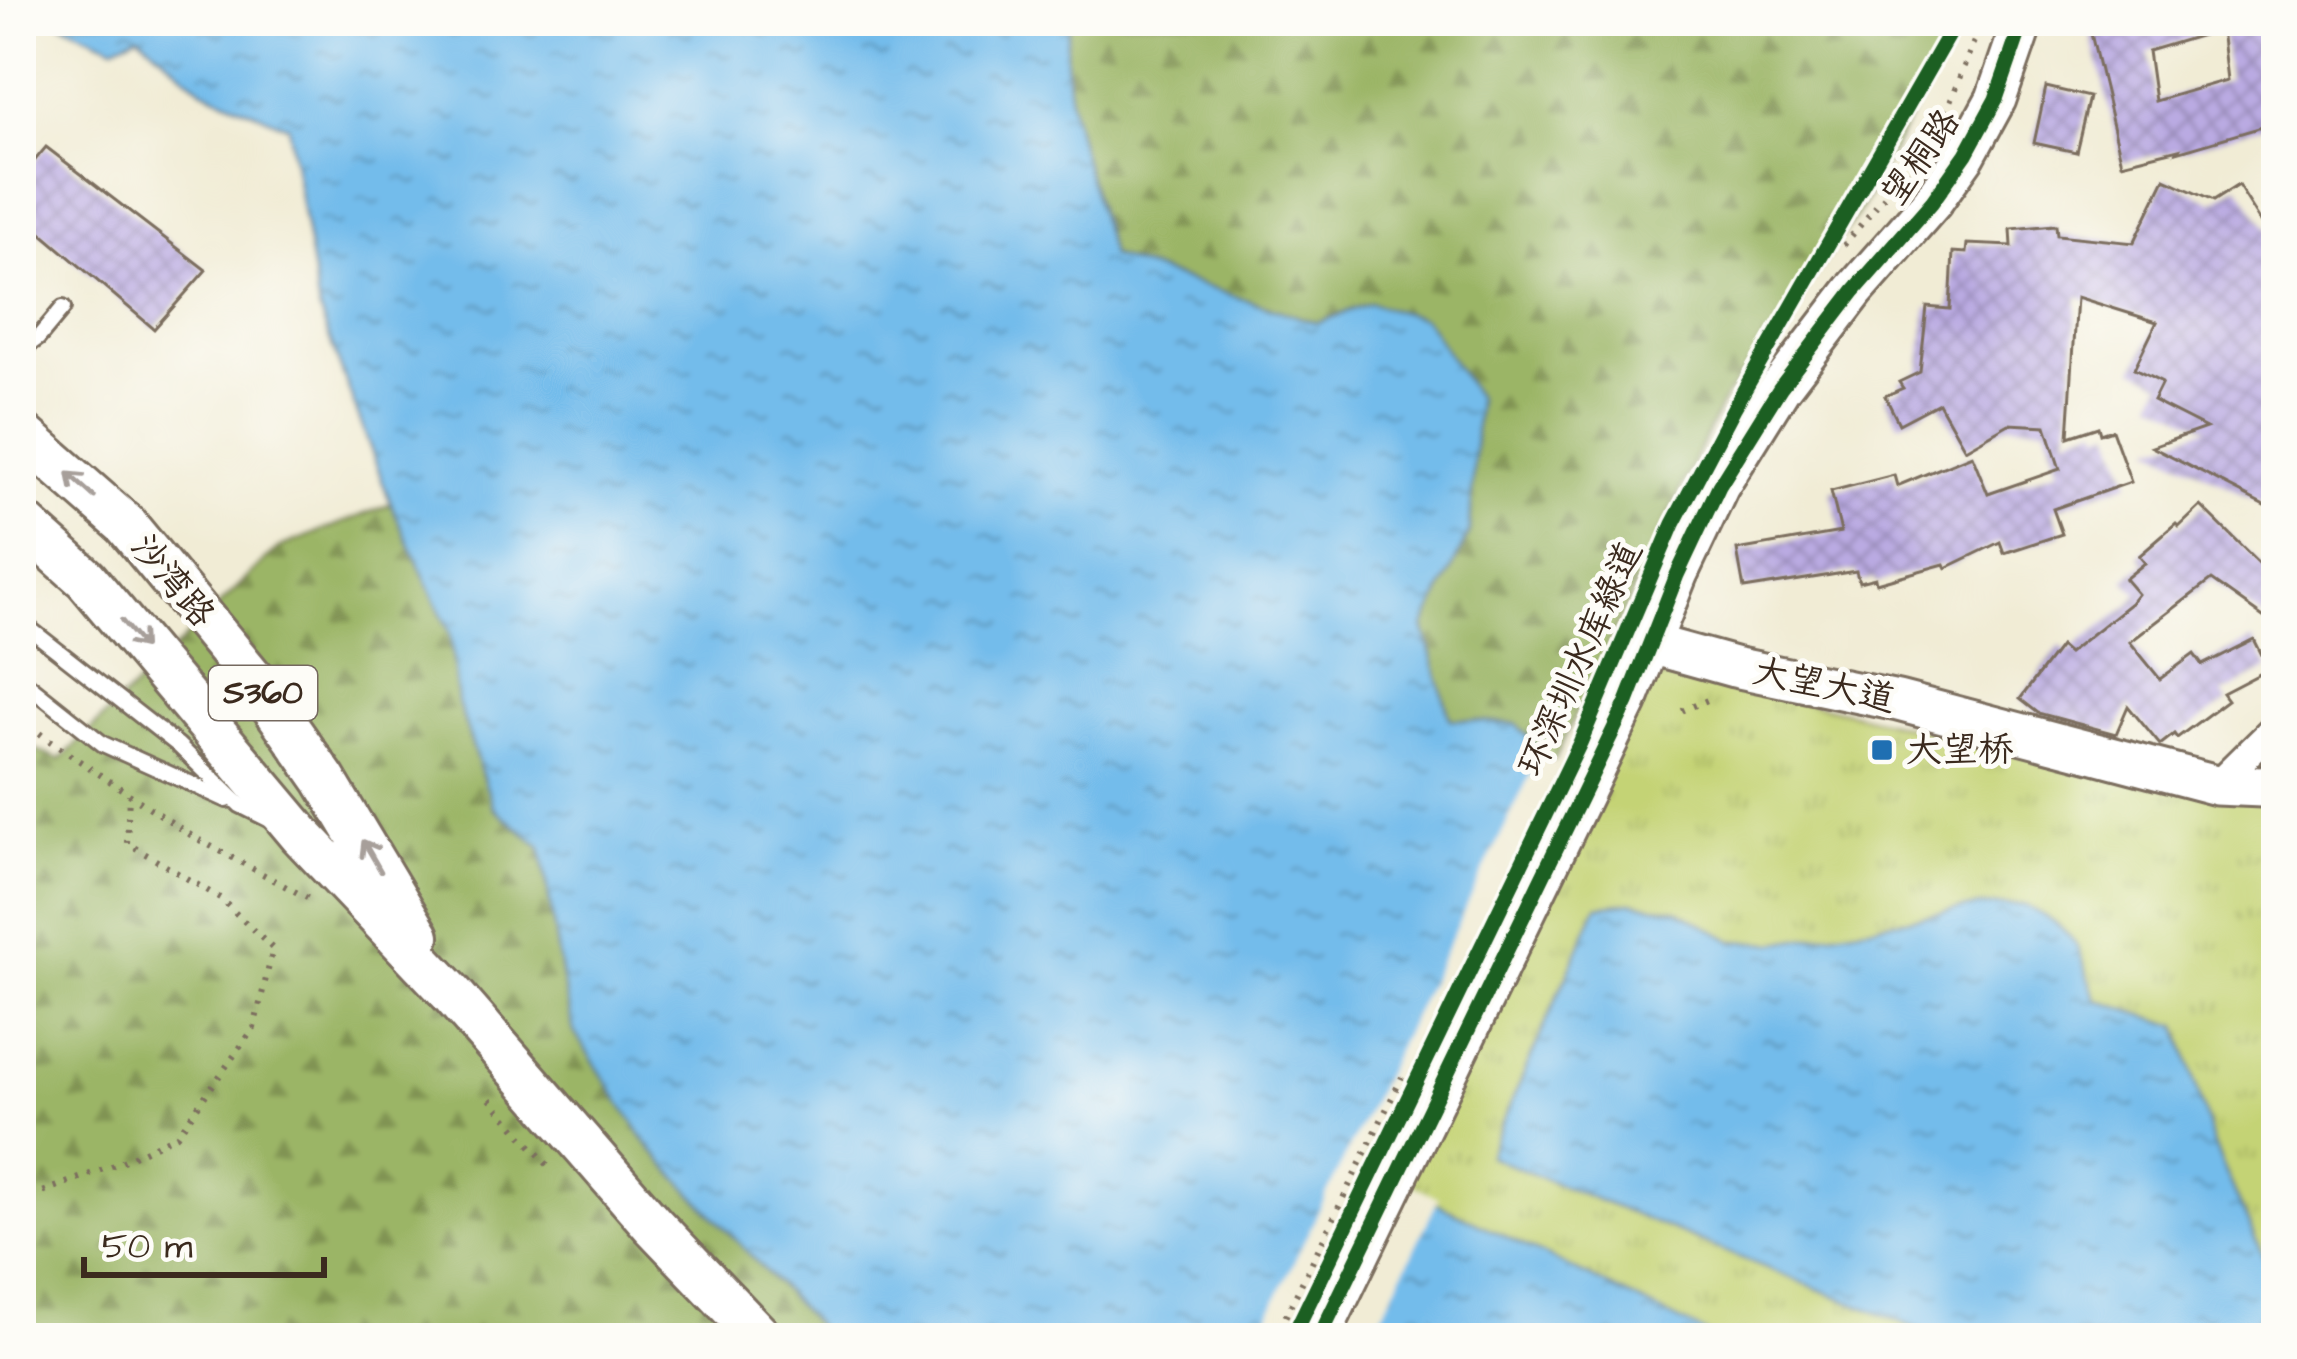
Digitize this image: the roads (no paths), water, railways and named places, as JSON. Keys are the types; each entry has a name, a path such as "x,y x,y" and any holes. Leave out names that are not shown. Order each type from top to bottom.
{"main road":[{"name":"望桐路","path":"1319,1338 1628,702 1677,575 1719,486 1780,388 1854,291 1933,202 1966,154 1996,99 2023,21"},
{"name":"沙湾路","path":"21,433 126,525 258,685 363,841 452,994"},
{"name":"沙湾路","path":"21,521 86,579 301,835 452,994 652,1225 761,1338"},
{"name":"大望大道","path":"1652,644 1734,667 1898,700 2216,785 2276,784"},
{"path":"208,722 258,685"}],"street":[{"path":"2216,785 2276,727"}],"lane":[{"path":"21,350 63,308"},
{"path":"21,622 178,745 240,805"},
{"path":"21,679 103,744 301,835"}],"water":[{"path":"58,21 1071,21 1066,45 1071,105 1111,256 1317,323 1370,303 1424,318 1477,398 1470,531 1424,627 1450,719 1516,724 1552,765 1351,1176 1370,1171 1715,1338 828,1338 651,1149 574,1032 541,847 493,807 458,703 450,633 391,504 319,310 288,126 203,90 139,35 114,46"},
{"path":"1632,902 1679,911 1733,941 1776,943 1979,906 2024,905 2056,923 2078,947 2097,1000 2178,1026 2214,1144 2273,1280 2265,1310 2245,1338 1940,1338 1488,1156 1597,906"}],"place":[{"name":"大望桥","path":"1882,750"}]}
